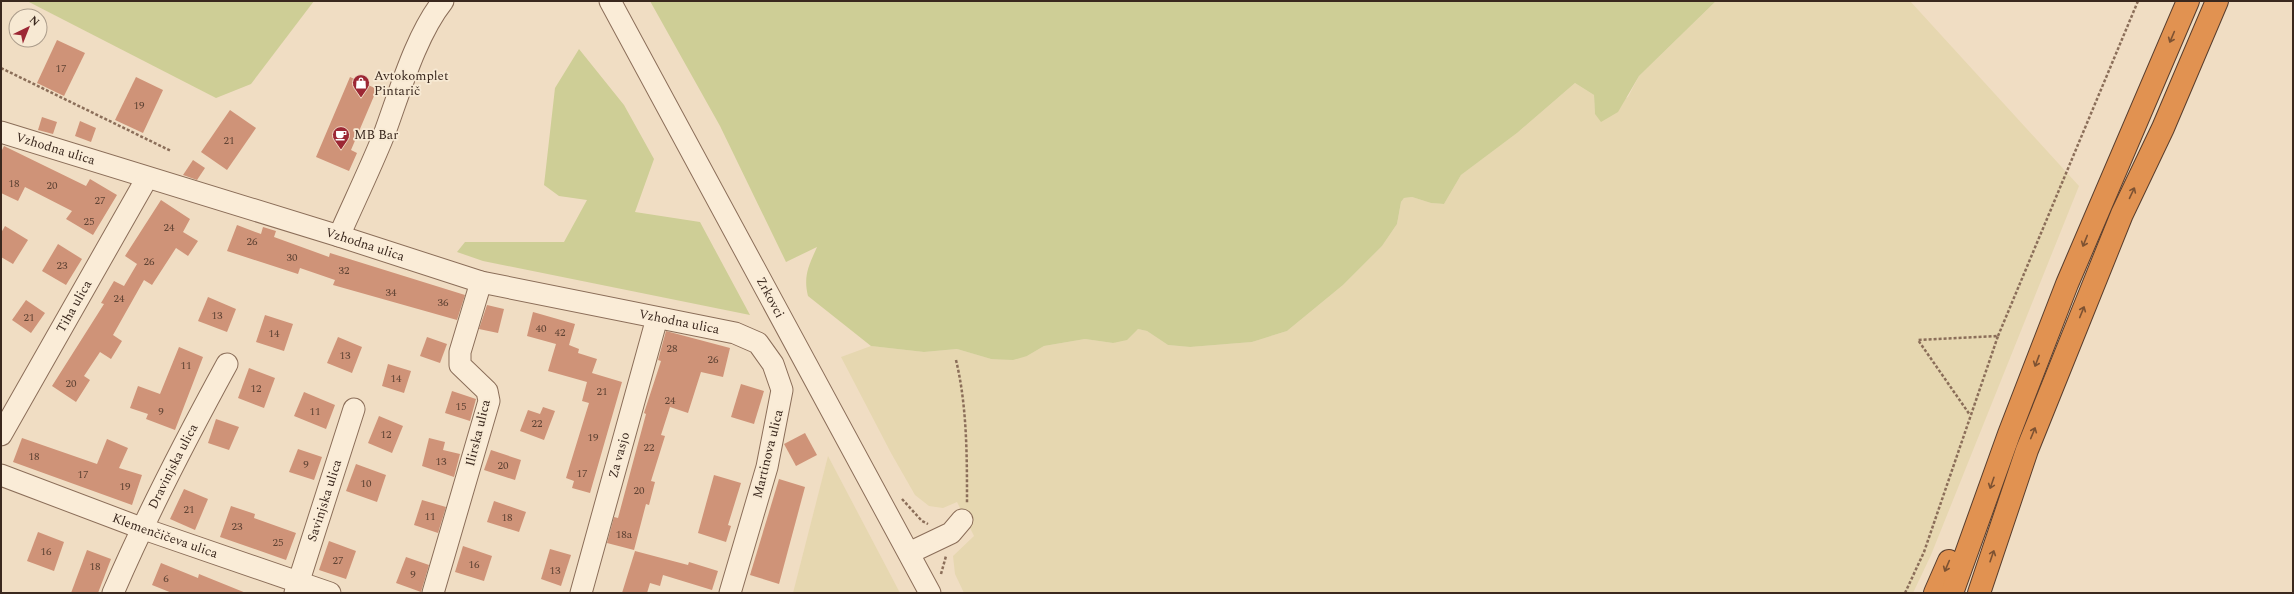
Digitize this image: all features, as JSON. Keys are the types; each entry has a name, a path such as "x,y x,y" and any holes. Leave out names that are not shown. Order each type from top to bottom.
{"highway":[{"path":"1952,593 1978,526 2009,434 2067,284 2188,1"},
{"path":"1979,593 2035,428 2122,214 2163,128 2217,1"},
{"path":"1935,593 1959,537 1978,526"}],"street":[{"name":"Zrkovci","path":"610,1 909,553 935,586"},
{"path":"339,236 384,133 402,82 436,3"},
{"name":"Vzhodna ulica","path":"1,132 339,236 481,282 735,333"},
{"name":"Tiha ulica","path":"1,435 147,178"},
{"name":"Ilirska ulica","path":"433,593 488,401 487,391 460,365 460,352 481,282"},
{"name":"Za vasjo","path":"580,593 657,318"},
{"name":"Martinova ulica","path":"730,593 767,467 782,390 773,364 758,343 735,333"},
{"name":"Dravinjska ulica","path":"113,593 141,528 186,439 227,364"},
{"name":"Savinjska ulica","path":"297,588 354,409"},
{"name":"Klemenčičeva ulica","path":"1,475 297,588 330,593"},
{"path":"909,553 951,533 962,520"}],"path":[{"path":"1905,593 1924,552 1998,336 2138,1"},
{"path":"1,68 171,151"},
{"path":"1970,415 1918,340 1998,336"},
{"path":"956,360 962,384 966,432 967,504 962,520"},
{"path":"935,586 947,553"}],"shaded area":[{"path":"1716,1 1910,1 2079,186 1931,555 1913,593 964,593 955,574 953,556 974,536 957,502 943,508 929,506 915,495 891,453 841,357 871,346 924,352 957,349 991,359 1027,356 1044,346 1085,339 1113,343 1138,329 1147,331 1168,345 1190,347 1252,342 1287,331 1343,285 1382,246 1397,224 1401,202 1404,198 1412,197 1431,203 1444,204 1461,175 1517,133 1575,83 1594,95 1595,114 1628,97 1639,76"},
{"path":"828,456 889,572 900,593 793,593"}],"green space":[{"path":"27,1 314,1 251,84 216,98 48,12 48,8 41,8"},
{"path":"650,1 1716,1 1639,76 1618,112 1601,122 1595,114 1594,95 1575,83 1517,133 1461,175 1444,204 1431,203 1412,197 1404,198 1401,202 1397,224 1382,246 1343,285 1287,331 1252,342 1190,347 1168,345 1147,331 1138,329 1127,340 1113,343 1085,339 1044,346 1027,356 1013,360 991,359 957,349 924,352 871,346 808,296 806,282 809,265 817,247 786,262 720,126"},
{"path":"579,49 624,105 654,159 635,212 700,222 750,315 483,261 457,252 465,242 564,242 587,200 559,196 544,185 555,88"}],"building":[{"path":"57,40 85,53 64,96 37,83"},
{"path":"136,77 163,90 143,133 115,120"},
{"path":"350,77 377,89 351,150 357,153 349,171 316,157"},
{"path":"230,110 256,128 227,170 201,152"},
{"path":"42,117 57,122 53,134 38,130"},
{"path":"80,121 96,128 91,142 75,136"},
{"path":"4,146 86,186 90,179 117,195 93,235 66,219 72,211 25,187 18,201 1,193 1,152"},
{"path":"193,160 205,168 197,180 183,175"},
{"path":"161,200 190,219 183,232 198,241 188,256 176,248 152,285 144,280 113,335 122,341 111,359 100,352 84,376 90,380 76,402 52,386 104,304 101,303 114,281 124,286 137,264 125,256"},
{"path":"237,225 261,234 263,227 276,231 274,237 329,257 330,253 465,295 457,320 333,285 335,280 300,268 298,274 227,251"},
{"path":"5,226 28,240 13,264 1,257 1,233"},
{"path":"58,244 82,259 66,285 42,271"},
{"path":"208,297 236,309 227,332 198,321"},
{"path":"26,300 45,313 31,333 12,320"},
{"path":"487,305 504,309 498,333 479,329"},
{"path":"533,312 575,324 569,345 579,349 578,353 597,359 592,373 622,382 590,493 572,488 574,481 566,478 589,403 582,401 587,382 548,371 556,344 527,336"},
{"path":"265,315 293,324 284,351 256,342"},
{"path":"666,331 730,348 723,377 701,372 688,413 670,407 661,435 665,436 651,481 655,482 649,505 646,504 634,550 607,543 614,517 618,518 646,414 644,413 661,361 658,360"},
{"path":"338,337 362,347 352,373 327,363"},
{"path":"427,337 447,344 440,363 420,356"},
{"path":"179,347 203,357 175,430 146,419 148,414 130,408 138,386 160,394"},
{"path":"388,364 411,371 404,393 382,386"},
{"path":"249,368 275,378 264,408 238,398"},
{"path":"741,384 764,391 754,424 731,417"},
{"path":"452,391 476,399 470,421 445,413"},
{"path":"304,392 335,405 326,429 294,416"},
{"path":"543,407 555,411 544,440 520,431 528,410 540,414"},
{"path":"379,416 403,426 392,453 368,443"},
{"path":"216,419 239,427 229,450 208,443"},
{"path":"805,433 817,455 796,466 784,444"},
{"path":"22,438 97,464 107,439 128,448 119,468 142,475 132,505 13,462"},
{"path":"429,438 445,442 443,450 460,454 454,477 422,466"},
{"path":"298,449 322,457 314,480 289,472"},
{"path":"491,450 521,460 515,480 484,470"},
{"path":"356,464 386,475 377,502 346,491"},
{"path":"714,475 741,483 728,525 731,526 726,542 698,533"},
{"path":"779,479 805,487 779,584 750,575"},
{"path":"184,489 208,499 195,530 170,519"},
{"path":"422,500 446,507 438,533 414,525"},
{"path":"494,501 526,512 519,532 487,522"},
{"path":"231,506 255,514 254,518 296,533 286,560 220,537"},
{"path":"38,532 64,542 54,571 27,561"},
{"path":"329,541 356,551 346,579 319,570"},
{"path":"463,546 492,556 484,581 455,572"},
{"path":"550,549 571,555 561,586 541,579"},
{"path":"87,550 111,559 98,593 71,593"},
{"path":"635,551 688,565 689,562 718,571 712,590 663,575 660,586 650,583 647,593 622,593"},
{"path":"406,557 429,565 421,592 396,583"},
{"path":"161,563 198,578 199,574 246,593 172,593 152,585"}],"place":[{"name":"Avtokomplet Pintarič","path":"361,98"},
{"name":"MB Bar","path":"341,150"}]}
